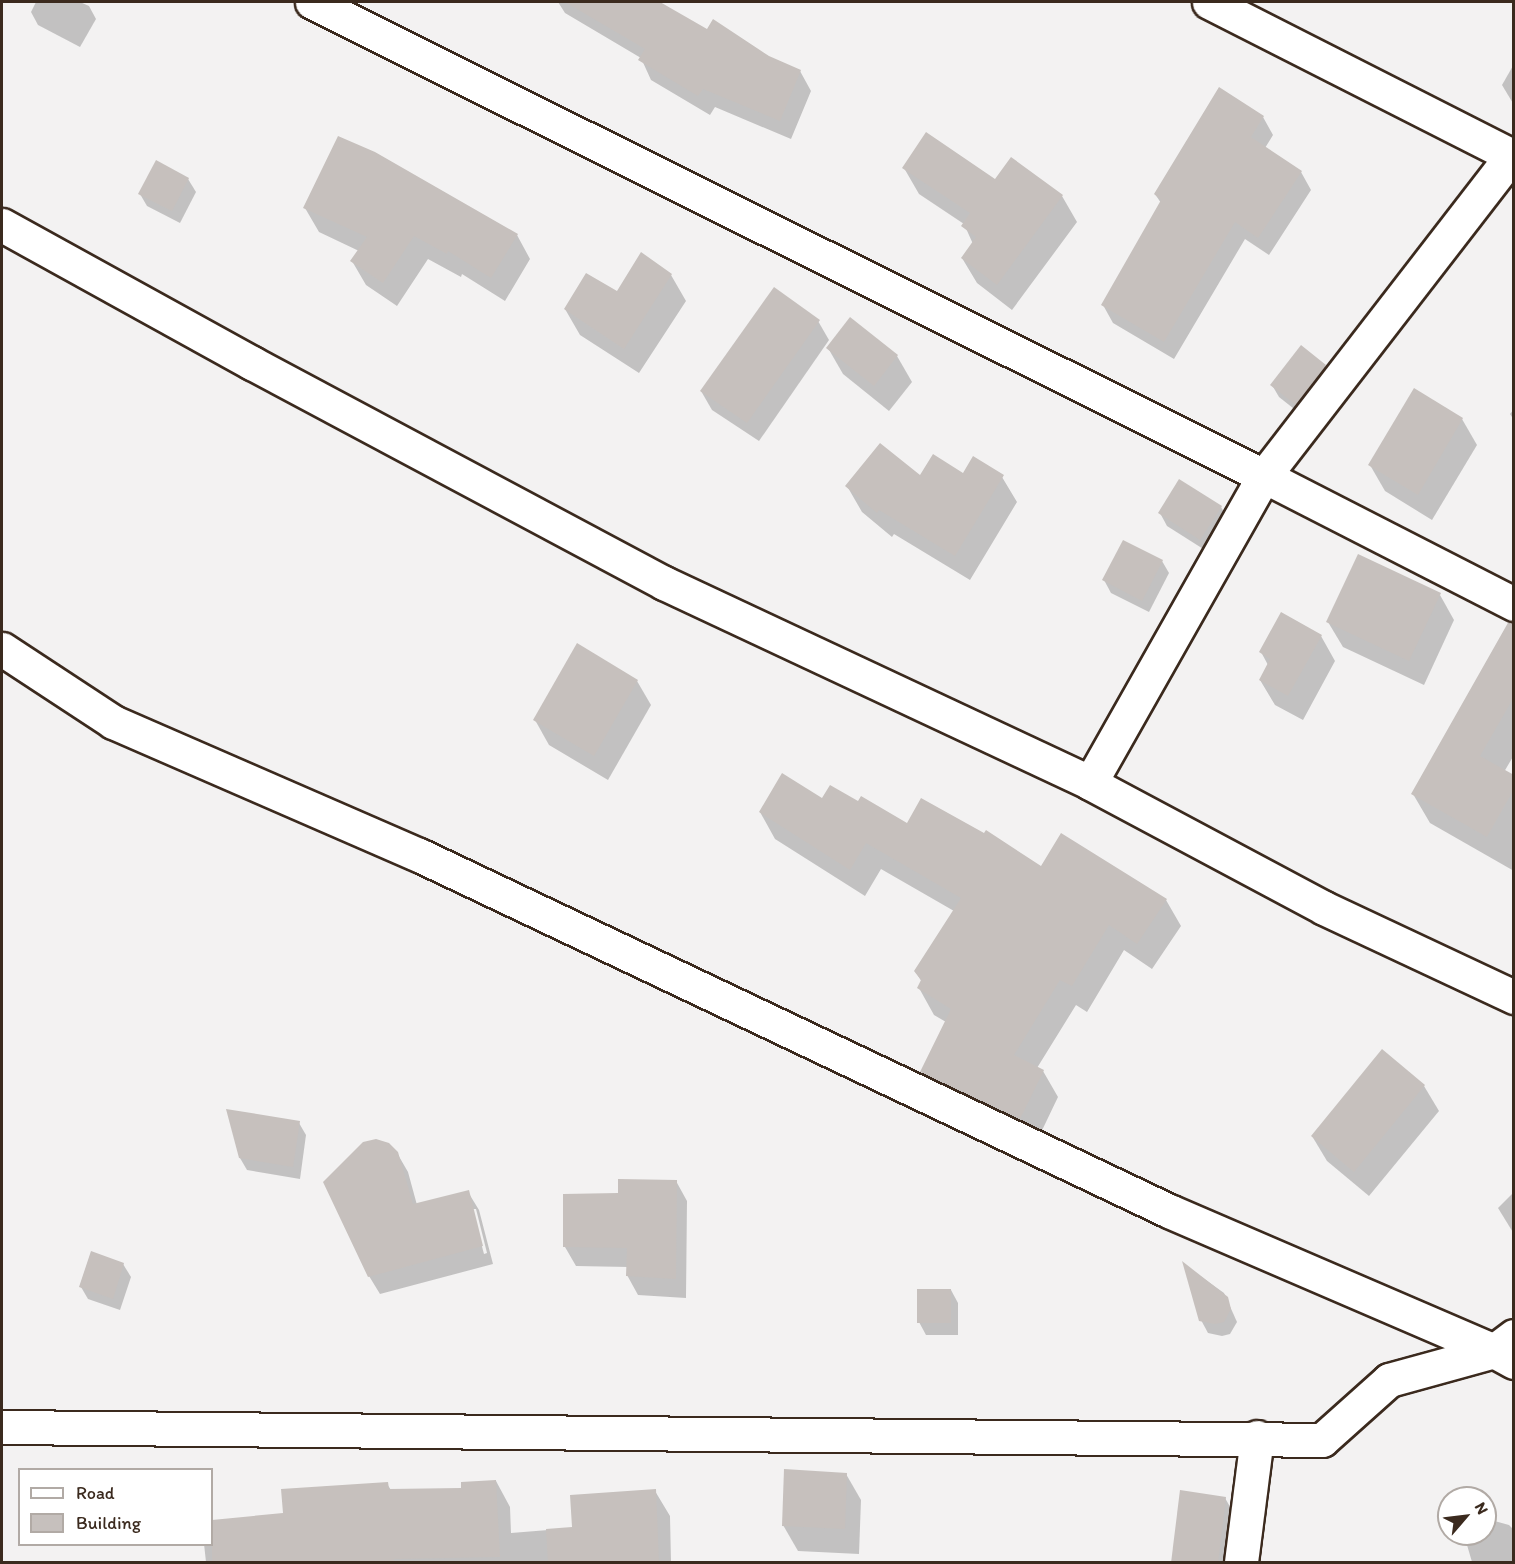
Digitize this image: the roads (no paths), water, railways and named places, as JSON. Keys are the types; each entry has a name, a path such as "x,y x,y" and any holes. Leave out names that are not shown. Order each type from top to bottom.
{"street":[{"path":"312,2 1264,476 1514,604"},
{"path":"1090,783 1264,476 1513,156 1209,2"},
{"path":"2,225 252,363 664,583 1090,783 1324,908 1514,997"},
{"path":"2,649 113,722 419,855 1169,1211 1507,1350"},
{"path":"2,1427 1257,1437 1322,1440 1389,1380 1507,1350"},
{"path":"1241,1563 1257,1437"}]}
